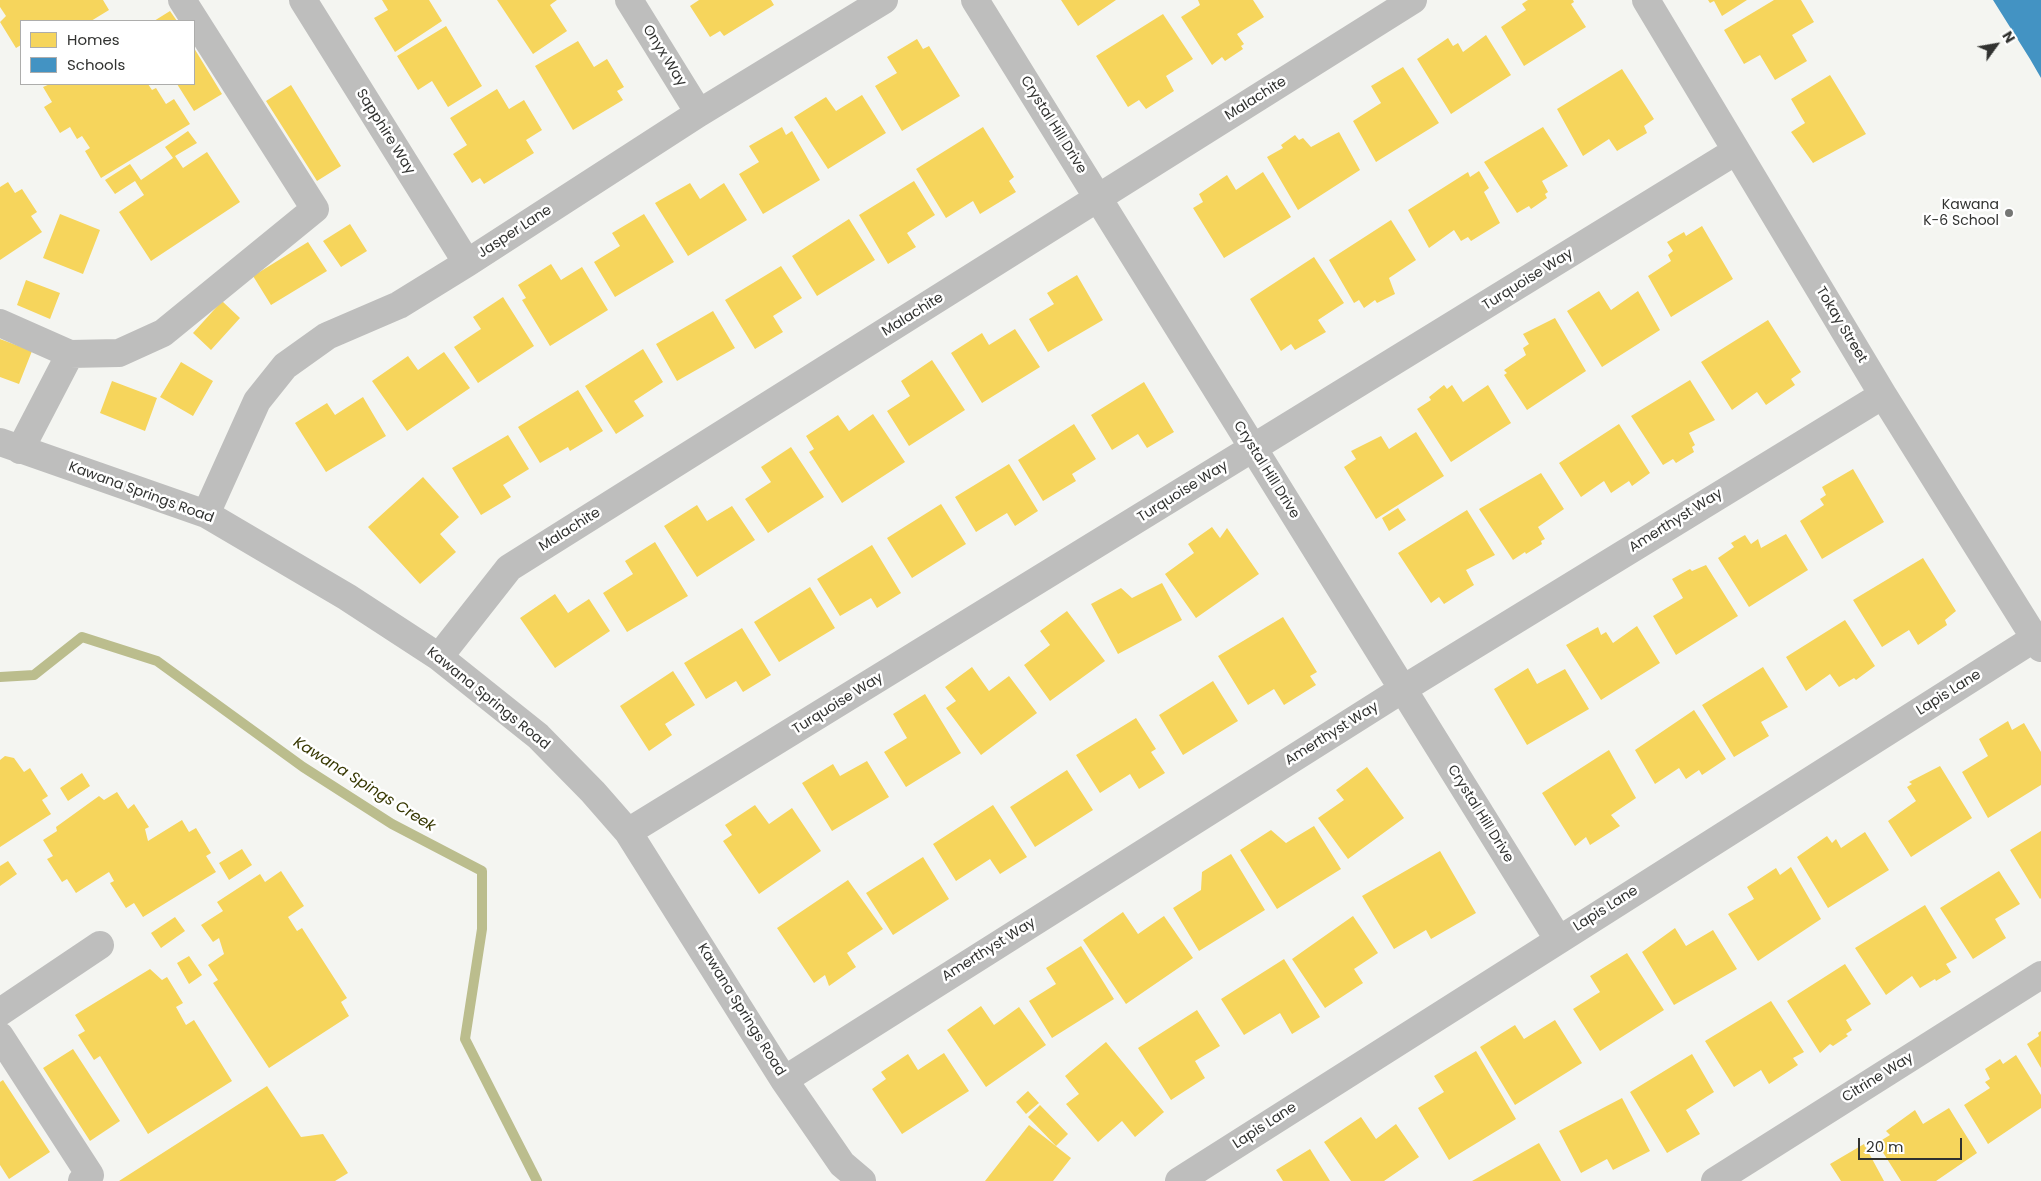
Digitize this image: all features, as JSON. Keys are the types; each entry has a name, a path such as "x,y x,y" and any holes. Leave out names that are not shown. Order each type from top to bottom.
{"street":[{"path":"182,0 195,20"},
{"name":"Sapphire Way","path":"303,0 467,264"},
{"name":"Onyx Way","path":"629,0 699,113"},
{"name":"Jasper Lane","path":"206,514 257,401 285,366 327,336 399,304 467,264 699,113 884,0"},
{"name":"Crystal Hill Drive","path":"975,0 1558,939"},
{"name":"Malachite","path":"439,657 509,568 1413,0"},
{"name":"Tokay Street","path":"1646,0 1883,395 2038,643"},
{"path":"0,323 70,354 119,353 163,334 315,209 195,20"},
{"name":"Turquoise Way","path":"628,832 1736,151"},
{"path":"10,446 70,354"},
{"name":"Amerthyst Way","path":"784,1080 1403,689 1883,395"},
{"name":"Kawana Springs Road","path":"10,446 206,514 347,597 439,657 538,736 593,792 628,832 784,1080 842,1164 862,1181"},
{"name":"Lapis Lane","path":"1179,1181 1558,939 2038,643"},
{"path":"0,1012 100,945"},
{"name":"Citrine Way","path":"1715,1181 2041,975"},
{"path":"0,1036 90,1176 82,1181"}],"building: Homes":[{"path":"0,0 103,0 109,10 93,20 20,20 20,46 16,48 0,22 6,16 0,7"},
{"path":"382,0 429,0 442,21 395,52 374,18 388,10"},
{"path":"497,0 557,0 550,5 567,31 533,54"},
{"path":"699,0 771,0 774,5 724,36 720,31 710,37 690,6"},
{"path":"1061,0 1116,0 1078,26"},
{"path":"1198,0 1253,0 1264,17 1237,34 1244,44 1241,46 1243,49 1225,61 1222,57 1212,65 1181,17 1200,5"},
{"path":"1528,0 1573,0 1574,2 1571,4 1586,27 1524,66 1501,27 1526,10 1522,4"},
{"path":"1708,0 1747,0 1722,16 1714,1 1710,3"},
{"path":"1774,0 1801,0 1814,22 1792,35 1807,61 1775,80 1760,55 1744,64 1724,30"},
{"path":"170,11 176,20 156,20"},
{"path":"1163,14 1193,59 1166,76 1174,91 1146,109 1139,100 1128,107 1096,56"},
{"path":"446,26 482,86 448,107 432,81 418,90 397,56"},
{"path":"1486,35 1511,75 1451,114 1417,59 1448,38 1453,46 1458,43 1463,52"},
{"path":"917,39 923,49 929,46 960,96 902,131 875,86 897,73 887,57"},
{"path":"578,41 594,67 607,59 624,87 617,91 623,100 573,130 535,66"},
{"path":"195,50 222,94 194,111 178,85 195,85"},
{"path":"1403,67 1439,123 1376,162 1353,121 1381,103 1371,86"},
{"path":"1622,69 1654,119 1644,126 1647,133 1617,151 1609,139 1583,156 1557,109"},
{"path":"1830,75 1866,134 1813,163 1791,132 1805,123 1791,99"},
{"path":"48,85 149,85 152,90 156,88 166,104 174,99 190,124 101,178 85,151 90,148 82,136 77,139 70,127 60,133 44,107 52,102 43,87"},
{"path":"291,85 341,166 317,181 266,101"},
{"path":"497,89 509,109 524,100 542,130 526,140 534,153 484,184 480,178 472,183 453,154 467,145 450,118"},
{"path":"862,95 886,133 828,169 794,117 826,97 836,111"},
{"path":"782,127 786,135 792,131 820,180 763,214 739,174 759,162 749,146"},
{"path":"983,127 1014,177 1009,181 1016,192 980,214 973,201 946,218 916,169"},
{"path":"1543,127 1568,166 1542,181 1548,192 1545,194 1547,198 1531,209 1529,206 1517,213 1484,162"},
{"path":"188,131 197,143 175,156 183,168 207,152 240,202 151,261 119,212 144,195 135,181 115,194 105,180 130,164 141,180 173,158 165,147"},
{"path":"1339,132 1360,170 1298,210 1267,157 1283,148 1281,145 1295,135 1299,140 1303,138 1311,147"},
{"path":"1479,171 1489,188 1484,192 1500,223 1471,241 1468,237 1461,241 1454,230 1429,248 1408,210 1468,172 1470,177"},
{"path":"1263,172 1291,217 1224,258 1193,208 1203,202 1199,194 1227,175 1236,190"},
{"path":"914,181 935,215 907,233 916,247 888,264 859,215"},
{"path":"8,182 15,193 22,189 37,212 31,216 42,232 0,260 0,187"},
{"path":"690,183 700,199 724,183 747,220 688,256 655,203"},
{"path":"60,214 100,230 83,274 43,258"},
{"path":"644,214 674,262 615,297 594,262 620,246 612,233"},
{"path":"849,219 875,260 817,296 792,256"},
{"path":"1391,220 1416,260 1389,278 1395,294 1377,303 1375,300 1364,308 1359,300 1354,303 1329,260"},
{"path":"350,224 367,251 341,267 323,241"},
{"path":"1702,226 1733,279 1671,317 1648,276 1671,261 1668,255 1673,251 1667,242 1684,232 1686,236"},
{"path":"308,242 327,271 271,305 253,276"},
{"path":"1314,257 1344,303 1318,320 1326,332 1295,350 1291,344 1281,351 1250,299"},
{"path":"551,264 561,280 582,267 608,310 550,346 522,300 526,298 518,285"},
{"path":"781,266 802,298 773,316 783,332 755,349 725,300"},
{"path":"1077,275 1103,320 1048,352 1029,319 1054,304 1047,293"},
{"path":"26,280 60,293 50,319 17,305"},
{"path":"1599,291 1611,310 1638,291 1660,330 1602,367 1567,311"},
{"path":"503,297 534,346 478,383 454,347 481,329 473,317"},
{"path":"222,301 240,318 211,350 193,333"},
{"path":"713,311 735,348 677,381 656,344"},
{"path":"1555,318 1586,371 1527,410 1504,375 1507,373 1504,370 1526,355 1523,348 1529,344 1523,334"},
{"path":"1768,320 1801,372 1791,379 1795,385 1766,405 1757,392 1732,410 1701,362"},
{"path":"1015,329 1040,367 982,403 951,353 982,333 989,345"},
{"path":"0,339 32,351 19,384 0,377"},
{"path":"643,349 663,382 634,401 644,416 616,434 585,386"},
{"path":"444,352 470,388 407,431 372,381 408,356 418,370"},
{"path":"932,360 965,410 909,446 887,411 910,396 901,381"},
{"path":"181,362 213,381 193,416 160,397"},
{"path":"1690,380 1715,420 1689,433 1695,445 1692,447 1694,452 1676,463 1673,459 1663,465 1631,416"},
{"path":"112,381 157,398 145,431 100,413"},
{"path":"1144,382 1174,432 1147,448 1138,434 1112,450 1091,415"},
{"path":"1444,385 1447,389 1452,385 1463,402 1488,385 1511,423 1451,462 1417,409 1431,400 1429,397"},
{"path":"578,390 603,431 570,451 568,447 540,463 518,427"},
{"path":"363,397 386,436 326,472 295,423 327,403 335,415"},
{"path":"873,414 905,462 842,503 809,452 814,449 806,436 838,415 849,431"},
{"path":"1074,424 1096,459 1072,474 1076,481 1043,501 1018,460"},
{"path":"1619,424 1650,473 1632,486 1629,481 1611,493 1604,481 1581,497 1559,463"},
{"path":"1416,432 1444,476 1376,519 1344,467 1356,459 1351,451 1381,436 1389,449"},
{"path":"508,435 529,469 503,485 511,497 481,515 452,468"},
{"path":"791,447 824,497 768,533 745,499 771,482 761,467"},
{"path":"1009,464 1038,511 1015,526 1007,513 976,532 955,497"},
{"path":"1853,469 1884,522 1822,559 1800,521 1824,505 1820,499 1826,495 1822,487"},
{"path":"1541,473 1564,509 1538,527 1545,539 1541,541 1542,544 1513,560 1479,509"},
{"path":"423,477 459,517 440,534 456,552 420,584 368,527"},
{"path":"941,504 966,544 912,578 887,538"},
{"path":"697,505 707,521 732,506 755,540 697,577 664,526"},
{"path":"1398,508 1406,520 1389,531 1382,518"},
{"path":"1467,510 1495,555 1466,570 1474,585 1444,604 1439,597 1431,603 1398,553"},
{"path":"1212,527 1220,538 1227,528 1259,574 1196,618 1165,574 1194,553 1188,544"},
{"path":"1786,534 1808,570 1749,607 1718,558 1734,547 1731,543 1745,535 1751,544 1758,539 1761,548"},
{"path":"655,542 688,596 627,632 603,593 633,574 625,561"},
{"path":"872,545 901,593 877,608 871,598 840,616 817,579"},
{"path":"1923,558 1956,611 1945,620 1947,625 1918,645 1909,630 1882,647 1853,600"},
{"path":"1706,565 1738,616 1676,655 1653,616 1683,598 1672,579 1690,569 1692,571"},
{"path":"1162,583 1182,620 1118,654 1091,604 1121,588 1132,598"},
{"path":"810,587 835,628 779,662 754,622"},
{"path":"555,594 568,613 589,599 610,631 555,668 520,618"},
{"path":"1067,611 1105,661 1050,701 1024,665 1050,645 1040,631"},
{"path":"1283,617 1317,672 1310,676 1316,685 1284,705 1274,689 1248,705 1218,656"},
{"path":"1845,620 1875,666 1856,680 1854,678 1839,687 1830,674 1806,691 1786,657"},
{"path":"1637,626 1660,663 1601,700 1566,645 1598,627 1601,635 1606,632 1613,643"},
{"path":"742,628 771,675 743,692 736,681 706,699 684,663"},
{"path":"972,667 989,691 1009,676 1037,713 981,755 946,708 956,701 945,687"},
{"path":"1763,667 1788,707 1761,722 1769,736 1734,757 1702,705"},
{"path":"1528,668 1537,684 1565,669 1589,709 1527,745 1494,689"},
{"path":"673,671 695,705 665,724 672,735 649,751 620,706"},
{"path":"1213,681 1238,721 1183,755 1159,715"},
{"path":"925,694 961,753 906,787 884,752 907,738 893,714"},
{"path":"1694,710 1726,759 1702,775 1699,770 1686,779 1679,768 1655,784 1635,750"},
{"path":"1136,718 1156,749 1151,752 1165,773 1139,789 1130,774 1100,793 1076,755"},
{"path":"2008,721 2012,730 2024,723 2041,752 2041,785 1988,818 1962,772 1988,756 1979,739"},
{"path":"1609,750 1636,798 1611,815 1620,826 1590,845 1586,837 1575,846 1542,793"},
{"path":"5,756 14,758 24,772 30,768 48,796 42,800 51,814 0,847 0,760"},
{"path":"867,761 889,797 832,831 802,783 833,764 840,776"},
{"path":"1940,766 1972,818 1911,857 1888,821 1916,801 1907,787 1912,784 1909,782"},
{"path":"1367,767 1404,818 1348,859 1318,818 1344,800 1336,790"},
{"path":"1067,770 1093,810 1035,847 1010,807"},
{"path":"82,773 90,786 68,801 60,788"},
{"path":"117,792 128,809 134,804 149,827 145,829 148,841 182,820 189,832 196,828 211,853 206,856 216,872 143,917 134,903 126,908 110,883 114,881 109,872 76,893 67,879 62,882 47,859 53,856 43,840 57,831 56,827 99,796 104,800"},
{"path":"755,805 769,824 792,808 821,851 759,894 723,841 732,835 725,825"},
{"path":"993,805 1027,857 1000,874 990,859 956,881 933,844"},
{"path":"1314,826 1341,869 1277,909 1240,850 1271,830 1286,843"},
{"path":"2041,831 2041,898 2040,899 2010,850"},
{"path":"1865,832 1889,870 1828,908 1797,857 1827,836 1832,843 1836,839 1841,848"},
{"path":"242,849 252,865 229,880 219,863"},
{"path":"1440,851 1476,913 1431,939 1426,930 1394,949 1362,896"},
{"path":"1231,854 1265,910 1199,951 1173,908 1201,890 1202,872"},
{"path":"923,857 949,899 893,935 866,893"},
{"path":"8,861 17,874 0,886 0,866"},
{"path":"1791,867 1821,919 1758,961 1728,914 1754,899 1747,887 1776,868 1780,875"},
{"path":"281,871 304,906 288,917 297,931 302,928 347,998 341,1002 349,1016 269,1068 213,983 218,980 208,965 224,954 219,938 213,942 201,925 223,911 217,902 260,874 265,882"},
{"path":"1999,871 2020,904 1995,919 2006,938 1973,959 1940,908"},
{"path":"848,880 883,929 847,953 856,967 829,986 825,975 814,983 777,928"},
{"path":"1925,905 1957,958 1946,964 1951,972 1920,988 1912,976 1886,995 1855,948"},
{"path":"1123,912 1138,934 1164,916 1193,958 1126,1004 1083,940"},
{"path":"1353,916 1378,953 1354,969 1363,983 1325,1008 1292,959"},
{"path":"175,917 185,931 161,948 151,933"},
{"path":"1675,928 1686,946 1713,930 1737,969 1674,1005 1642,952"},
{"path":"1081,946 1114,999 1052,1038 1029,1001 1056,984 1046,968"},
{"path":"1627,953 1664,1010 1600,1051 1573,1009 1600,992 1590,976"},
{"path":"189,956 202,975 189,984 177,963"},
{"path":"1284,959 1320,1017 1292,1034 1280,1013 1244,1035 1221,999"},
{"path":"1845,964 1871,1004 1846,1020 1852,1030 1846,1034 1848,1036 1833,1046 1830,1044 1820,1053 1787,1001"},
{"path":"150,969 162,980 167,977 183,1003 176,1007 186,1025 194,1020 232,1081 148,1134 100,1056 94,1060 78,1035 85,1031 75,1015"},
{"path":"1771,1001 1804,1052 1793,1058 1798,1065 1769,1084 1761,1070 1734,1087 1705,1041"},
{"path":"981,1006 994,1025 1019,1007 1046,1045 986,1087 947,1030"},
{"path":"1197,1010 1220,1046 1195,1061 1205,1078 1171,1100 1138,1048"},
{"path":"1555,1020 1582,1063 1515,1105 1480,1047 1515,1025 1524,1039"},
{"path":"2041,1031 2041,1068 2027,1044 2039,1036 2038,1033"},
{"path":"1106,1042 1164,1112 1135,1137 1122,1121 1098,1142 1066,1104 1079,1094 1065,1076"},
{"path":"73,1049 120,1121 90,1141 43,1068"},
{"path":"1476,1051 1516,1119 1449,1160 1418,1108 1444,1092 1434,1076"},
{"path":"944,1053 969,1091 902,1134 872,1089 886,1079 881,1072 908,1054 918,1070"},
{"path":"1692,1054 1714,1092 1686,1110 1700,1134 1667,1153 1630,1092"},
{"path":"2016,1055 2041,1095 2041,1108 1988,1144 1964,1105 1990,1088 1985,1082 1990,1079 1985,1069 2000,1059 2003,1064"},
{"path":"3,1080 50,1152 9,1179 0,1165 0,1082"},
{"path":"267,1086 301,1137 323,1134 348,1173 335,1181 119,1181"},
{"path":"1028,1091 1039,1103 1026,1114 1016,1102"},
{"path":"1622,1098 1650,1151 1613,1170 1607,1159 1581,1173 1559,1131"},
{"path":"1040,1105 1068,1134 1056,1146 1028,1117"},
{"path":"1949,1108 1977,1153 1936,1181 1901,1181 1877,1143 1890,1135 1886,1131 1915,1110 1923,1124"},
{"path":"1361,1117 1376,1139 1396,1124 1419,1157 1384,1181 1351,1181 1324,1142"},
{"path":"1029,1125 1071,1158 1053,1181 985,1181"},
{"path":"1539,1143 1561,1181 1472,1181"},
{"path":"1864,1144 1884,1181 1841,1181 1830,1164"},
{"path":"1310,1149 1330,1181 1283,1181 1276,1170"}],"building: Schools":[{"path":"1993,0 2041,0 2041,78 2030,59"}],"waterway":[{"name":"Kawana Spings Creek","path":"0,677 34,675 82,637 157,661 303,767 392,824 482,871 482,929 465,1039 537,1181"}],"place":[{"name":"Kawana K-6 School","path":"2009,213"}]}
